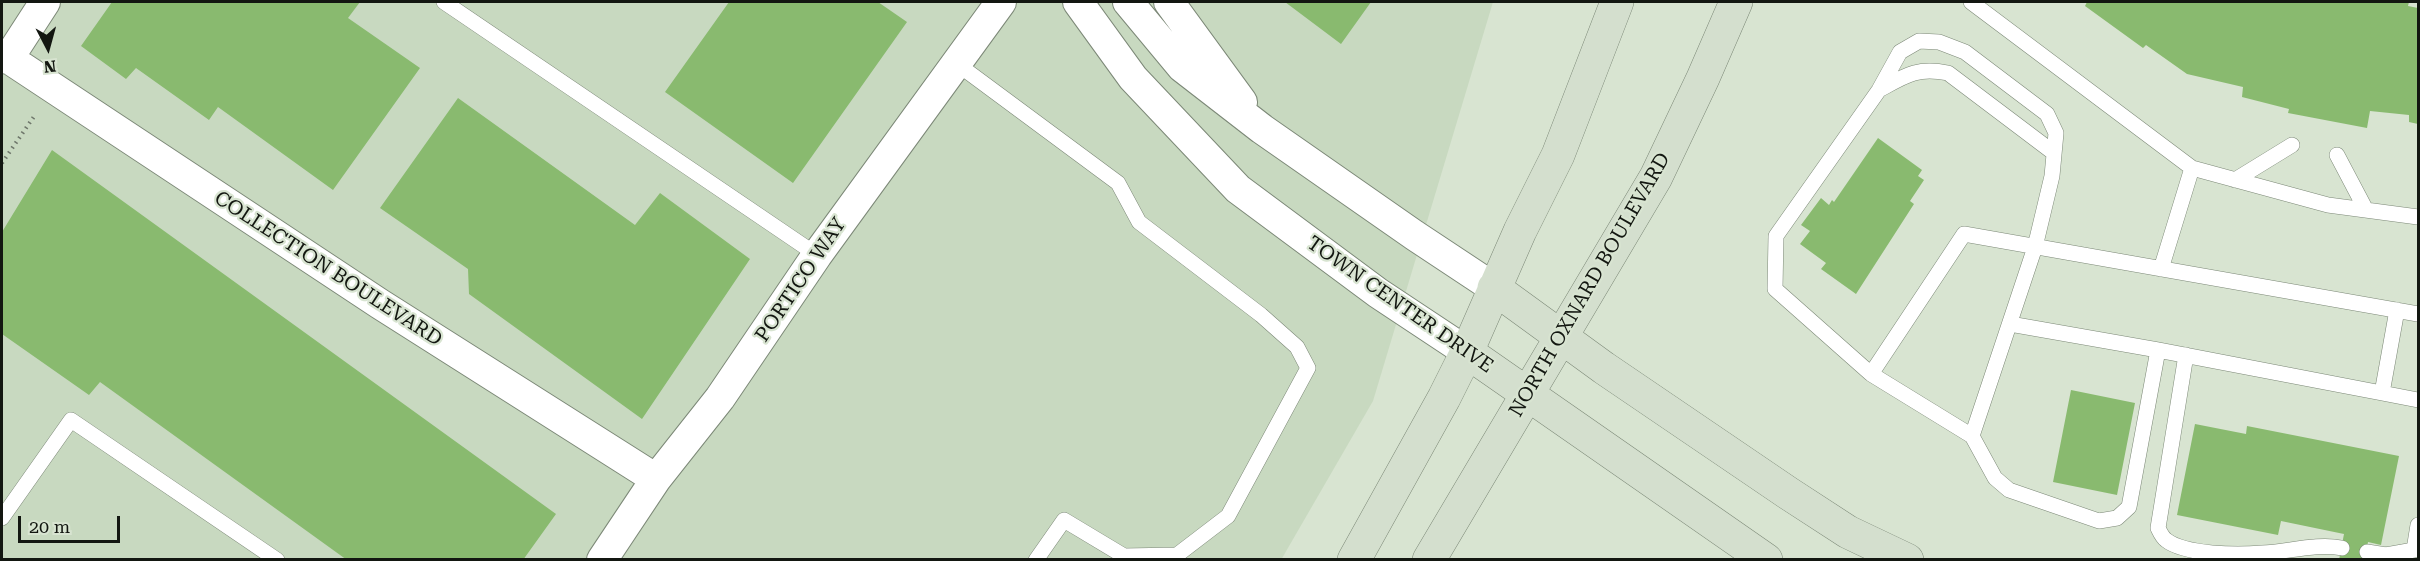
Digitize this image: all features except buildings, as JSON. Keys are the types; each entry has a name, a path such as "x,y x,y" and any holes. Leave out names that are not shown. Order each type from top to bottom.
{"main road":[{"path":"1354,560 1467,352 1494,288 1558,155 1617,2"},
{"name":"NORTH OXNARD BOULEVARD","path":"1429,560 1656,177 1736,2"},
{"path":"1494,288 1562,338 1768,480 1848,532 1907,560"},
{"name":"TOWN CENTER DRIVE","path":"1467,352 1766,560"}],"street":[{"path":"5,57 45,2"},
{"name":"PORTICO WAY","path":"602,560 657,479 720,398 817,255 1000,2"},
{"name":"TOWN CENTER DRIVE","path":"1078,2 1133,78 1238,189 1378,293 1467,352"},
{"path":"1128,2 1182,67 1262,129 1494,288"},
{"path":"1169,2 1262,129"},
{"name":"COLLECTION BOULEVARD","path":"5,57 380,304 657,479"}],"lane":[{"path":"444,2 817,255"},
{"path":"1971,2 2192,168 2328,205 2418,217"},
{"path":"1972,436 2035,247 2052,176 2056,133 2047,114 1965,52 1939,42 1919,41 1900,52 1879,90 1776,236 1775,290 1871,374 1972,436 1995,478 2009,490 2029,499 2099,521 2117,518 2129,507 2158,350"},
{"path":"956,63 1118,183 1139,222 1261,315 1297,347 1308,368 1228,516 1177,555 1124,556 1064,520 1036,560"},
{"path":"1879,90 1901,78 1927,69 1948,73 2054,153"},
{"path":"2235,180 2292,145"},
{"path":"2337,155 2366,210"},
{"path":"2161,269 2192,168"},
{"path":"1871,374 1964,234 2418,314"},
{"path":"2382,393 2397,310"},
{"path":"2010,324 2418,400"},
{"path":"2186,355 2158,528 2165,539 2180,547 2208,552 2261,553 2330,546 2342,548"},
{"path":"2,518 71,420 277,560"},
{"path":"2367,552 2386,555 2414,550 2418,525"}],"path":[{"path":"2,163 53,89"}],"shaded area":[{"path":"2,2 1493,2 1373,401 1281,560 2,559"}]}
